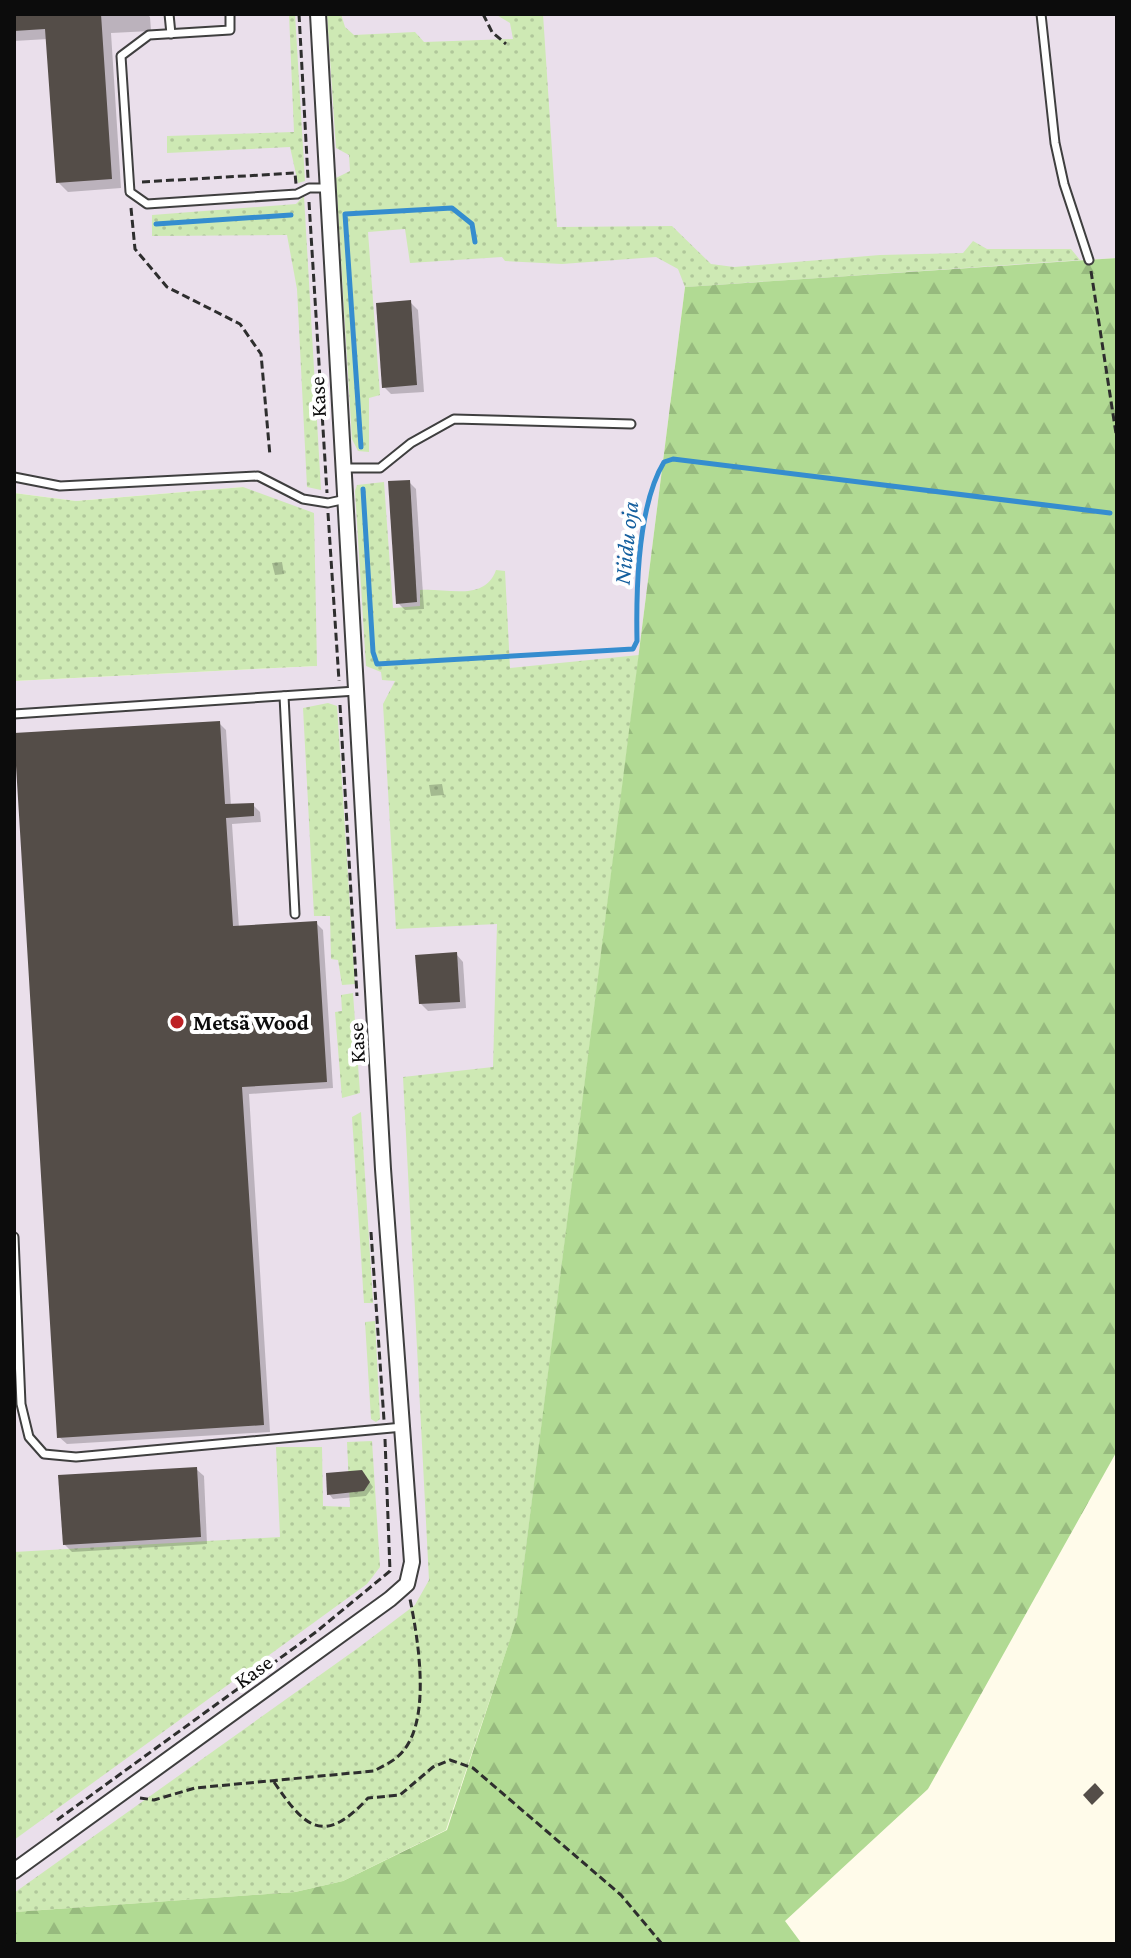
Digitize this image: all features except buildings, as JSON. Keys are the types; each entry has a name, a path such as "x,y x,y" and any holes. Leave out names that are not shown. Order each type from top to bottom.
{"street":[{"name":"Kase","path":"14,1871 407,1584 412,1562 383,1169 318,14"}],"lane":[{"path":"169,14 171,34"},
{"path":"230,14 230,30 149,35 121,56 130,192 147,204 297,194 309,188 327,188"},
{"path":"1041,14 1055,143 1064,184 1089,260"},
{"path":"344,468 380,468 411,443 454,419 631,424"},
{"path":"14,477 60,486 258,476 303,499 328,503 346,499"},
{"path":"14,714 358,691"},
{"path":"284,696 295,914"},
{"path":"14,1237 21,1404 29,1437 44,1454 76,1457 403,1427"}],"path":[{"path":"139,182 295,173 296,184 308,183 299,14"},
{"path":"483,14 492,32 506,44"},
{"path":"309,188 358,1010"},
{"path":"130,192 135,249 167,287 240,324 261,354 270,456"},
{"path":"1089,260 1117,440"},
{"path":"49,1825 316,1632 390,1571 370,1220"},
{"path":"125,1791 130,1797 154,1800 195,1788 374,1771 399,1757 412,1730 421,1695 420,1647 407,1584"},
{"path":"274,1782 296,1816 321,1827 348,1820 368,1798 400,1795 433,1767 450,1760 473,1768 621,1895 662,1944"}],"shaded area":[{"path":"14,14 1117,14 1117,258 685,287 517,1619 14,1912 14,681 317,666 243,487 76,501 14,493"}],"green space":[{"path":"289,14 295,14 305,181 298,183 290,147 167,153 167,136 294,132"},
{"path":"327,14 341,14 345,27 354,35 415,32 424,42 513,39 510,23 495,14 543,14 557,227 672,226 711,264 734,267 880,255 963,253 973,241 987,249 1071,249 1080,260 685,287 678,269 656,257 562,264 505,261 502,257 410,263 405,229 368,232 380,395 369,398 369,452 358,451 352,439 336,178 350,171 349,155 336,148"},
{"path":"304,196 321,490 307,487 297,289 287,235 152,236 152,215 296,204"},
{"path":"1117,258 1117,1451 928,1789 785,1921 802,1944 14,1944 14,1912 295,1892 343,1881 447,1830 517,1618 685,287"},
{"path":"384,482 393,608 420,606 420,590 474,590 491,580 496,570 505,571 510,668 639,655 517,1619 446,1830 343,1881 295,1892 14,1912 14,1893 358,1648 415,1605 429,1580 403,1077 493,1067 497,924 396,929 383,704 395,681 382,680 381,672 366,666 355,491 357,485"},
{"path":"243,487 314,513 317,666 14,681 14,493 76,501"},
{"path":"328,703 337,706 355,984 342,985 338,960 331,959 330,916 314,916 303,708"},
{"path":"353,993 360,1093 342,1098 335,1012 342,1011 341,995"},
{"path":"361,1112 373,1303 364,1303 352,1117"},
{"path":"375,1321 380,1419 376,1422 371,1419 365,1322"},
{"path":"372,1441 380,1567 367,1584 14,1840 14,1552 280,1537 276,1447 322,1447 323,1506 350,1507 347,1442"}],"waterway":[{"name":"Niidu oja","path":"361,447 345,214 452,208 472,224 475,242"},
{"name":"Niidu oja","path":"156,224 291,215"},
{"name":"Niidu oja","path":"363,489 373,652 377,664 633,649 637,641 638,573 644,524 655,480 664,462 673,459 1110,513"}],"place":[{"name":"Metsä Wood","path":"177,1022"}]}
